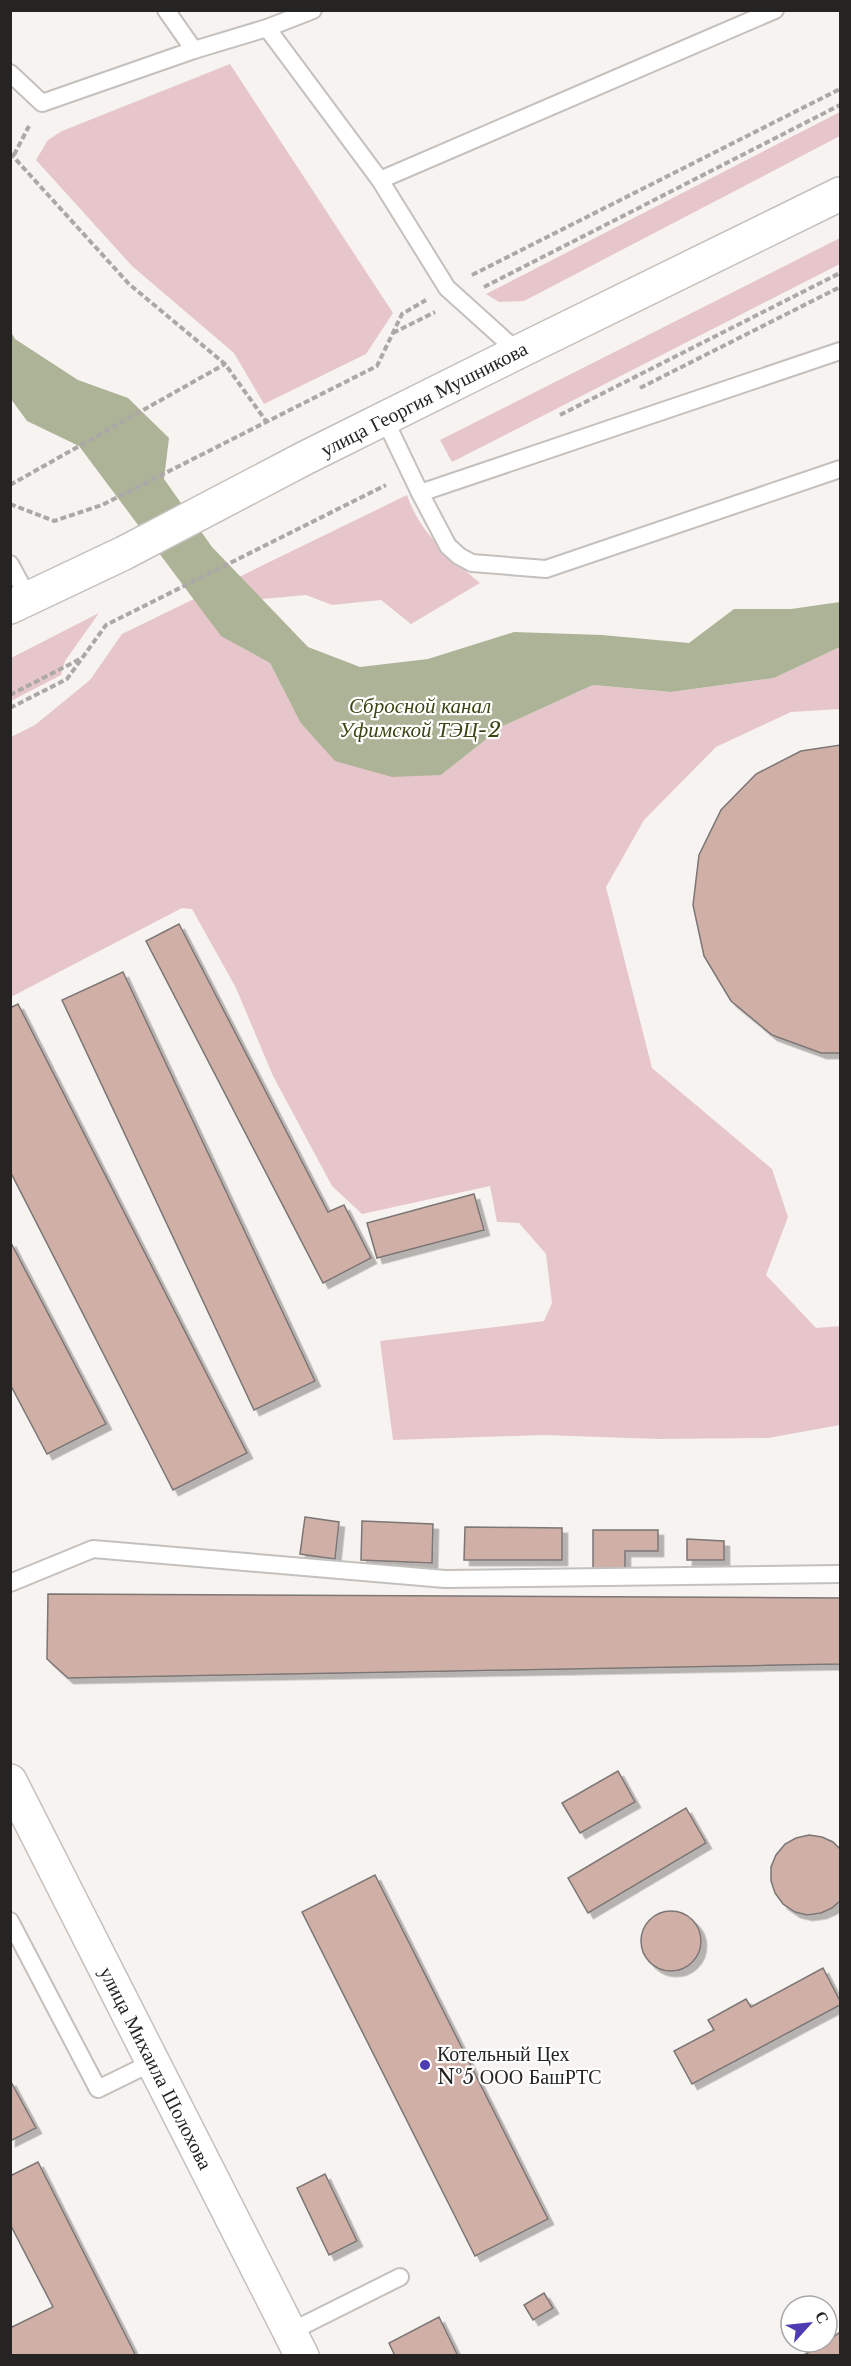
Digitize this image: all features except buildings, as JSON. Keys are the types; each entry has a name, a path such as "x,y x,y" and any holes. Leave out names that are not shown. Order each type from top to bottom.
{"street":[{"name":"улица Георгия Мушникова","path":"20,603 124,553 384,418 840,194"},
{"name":"улица Михаила Шолохова","path":"10,1781 296,2344"}],"lane":[{"path":"166,10 194,50"},
{"path":"10,73 42,103 194,50 267,28 313,10"},
{"path":"380,180 775,10"},
{"path":"267,28 380,180 454,294 518,352"},
{"path":"420,494 840,351"},
{"path":"384,418 448,546 459,556 472,563 546,569 840,469"},
{"path":"10,564 20,603"},
{"path":"10,1583 93,1549 445,1579 840,1574"},
{"path":"10,1921 98,2089 153,2062"},
{"path":"296,2344 400,2277"}],"path":[{"path":"393,334 454,294 840,89"},
{"path":"42,103 12,154 129,284 225,364 266,421"},
{"path":"10,504 54,521 102,505 377,366 402,314 454,294 840,105"},
{"path":"556,417 840,273"},
{"path":"637,389 840,287"},
{"path":"10,485 225,364"},
{"path":"10,708 67,679 106,625 410,473"},
{"path":"10,695 83,658"}],"shaded area":[{"path":"230,64 393,313 366,354 264,404 234,353 132,266 36,160 48,140 62,131"},
{"path":"840,112 840,136 524,301 499,302 486,294"},
{"path":"840,238 840,264 452,462 440,440"},
{"path":"407,495 420,522 437,544 480,583 411,624 381,600 332,605 306,595 263,599 238,645 270,663 300,722 441,775 503,726 593,685 671,692 774,678 840,647 840,709 791,712 716,747 644,820 606,887 652,1068 772,1169 788,1217 766,1275 816,1328 840,1326 840,1425 768,1438 658,1439 543,1435 393,1440 380,1341 544,1321 552,1303 546,1254 519,1223 497,1222 490,1186 362,1214 332,1186 273,1076 236,988 192,909 182,908 11,997 11,737 35,725 90,680 122,634"},
{"path":"99,613 65,661 61,675 11,701 11,658"}],"water":[{"name":"Сбросной канал Уфимской ТЭЦ-2","path":"10,330 15,339 78,380 128,398 169,438 164,479 212,547 308,647 360,667 428,659 514,632 602,635 689,643 734,609 791,609 840,602 840,647 774,678 671,692 593,685 503,726 441,775 392,777 335,761 300,722 270,663 221,636 79,446 27,421 11,399"}],"place":[{"name":"Котельный Цех №5 ООО БашРТС","path":"425,2065"}]}
